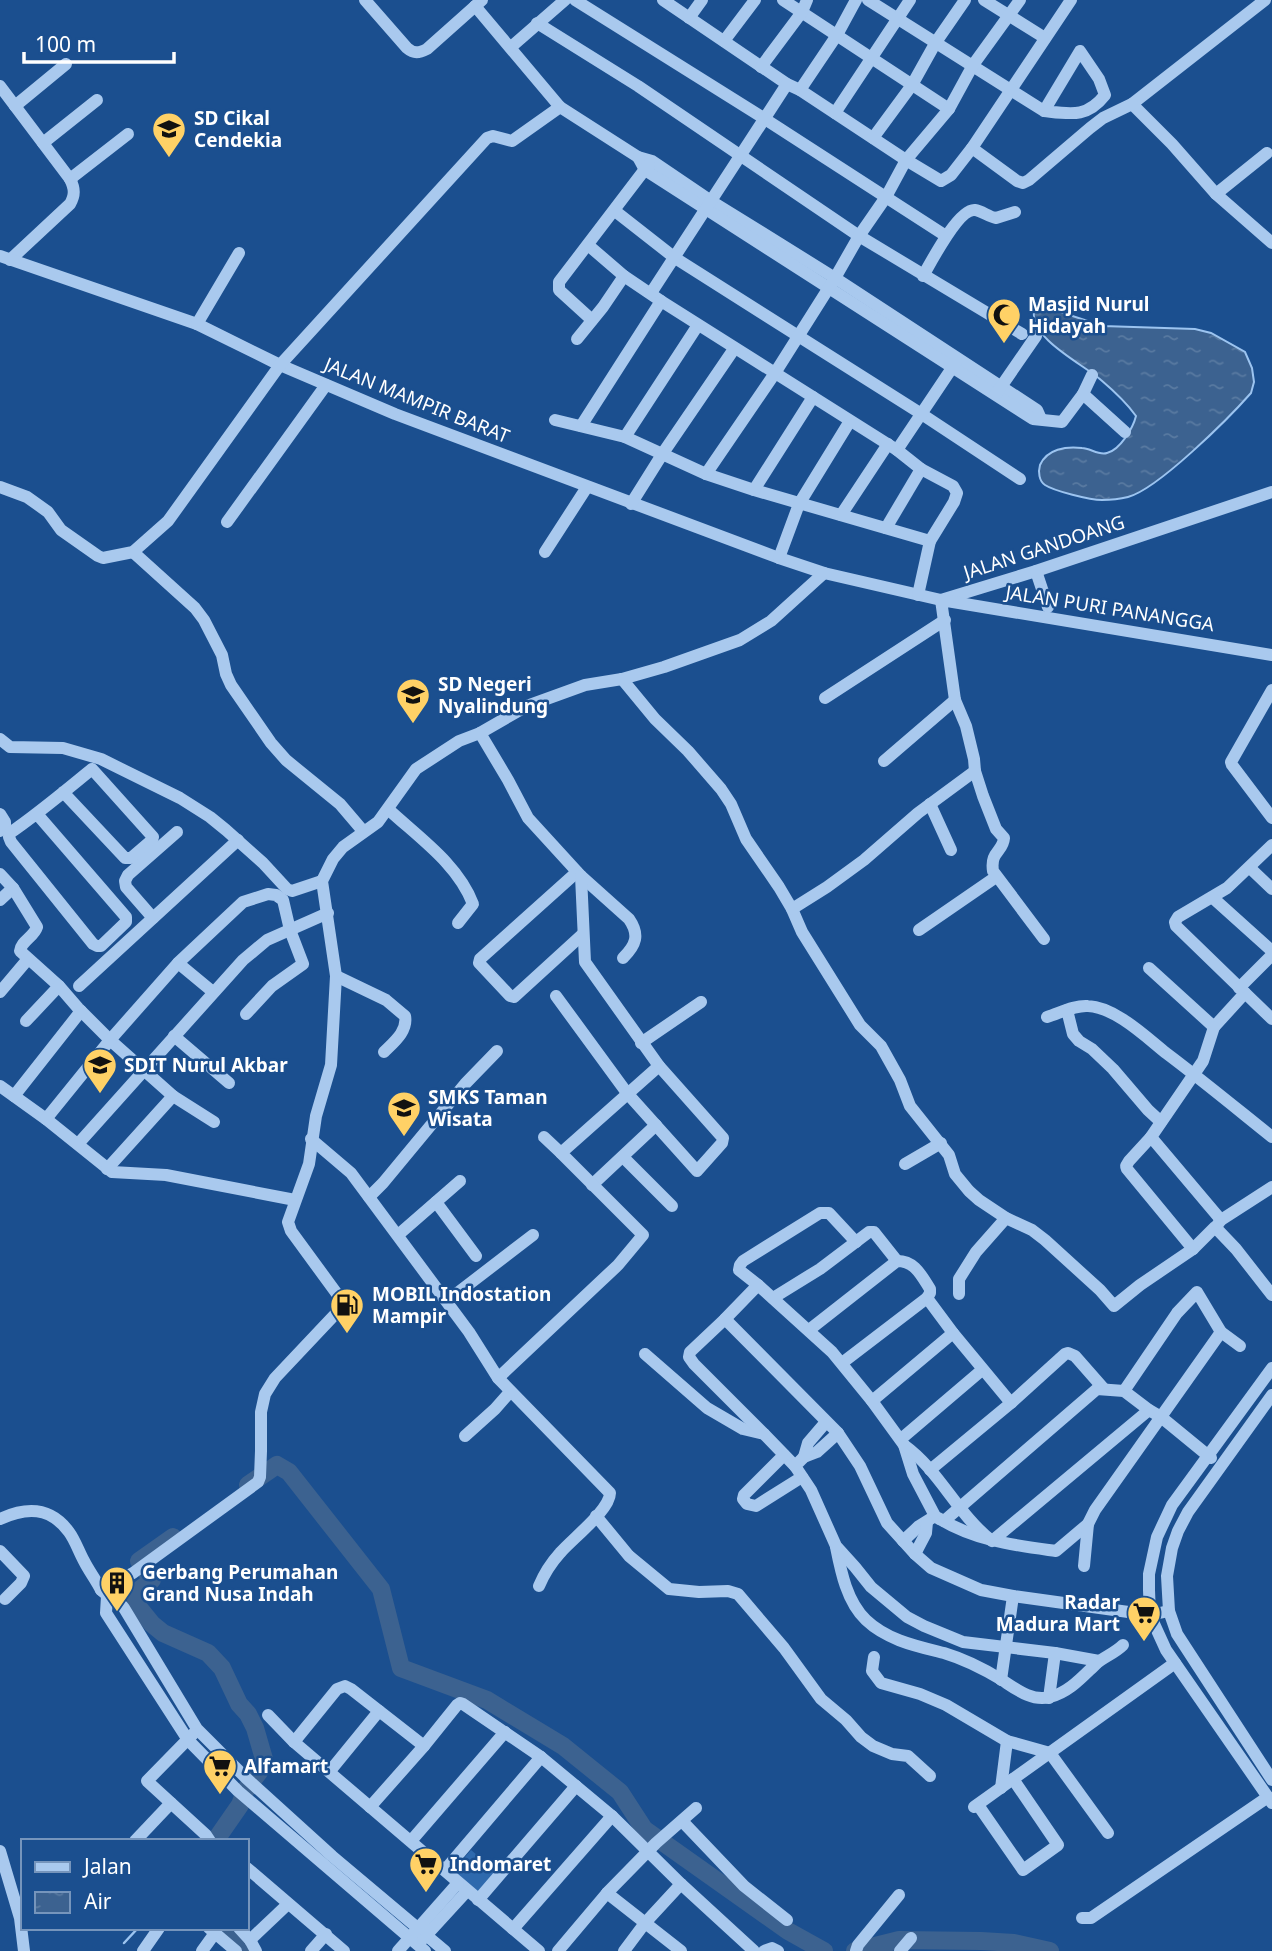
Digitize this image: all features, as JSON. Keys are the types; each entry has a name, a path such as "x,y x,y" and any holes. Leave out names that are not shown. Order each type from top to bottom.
{"street":[{"path":"365,0 407,48 417,53 427,49 478,3 520,60 560,107 955,364 998,391 1038,410 1041,419 1062,422 1083,394 1092,375"},
{"path":"511,47 565,0"},
{"path":"575,0 946,236"},
{"path":"663,0 787,84 940,181 951,175 972,148 1071,0"},
{"path":"689,18 702,0"},
{"path":"724,41 755,0"},
{"path":"783,0 804,6 837,35 949,109"},
{"path":"800,90 837,35 856,0"},
{"path":"868,0 1044,111 1083,113 1097,105 1105,94 1099,79 1080,51 1044,111"},
{"path":"835,113 910,0"},
{"path":"873,138 912,85 936,42 965,0"},
{"path":"984,0 1045,38"},
{"path":"706,474 799,336 859,236 886,197 906,160 949,109 973,65 1020,0"},
{"path":"972,148 1017,181 1023,183 1029,180 1103,118 1132,104 1265,0"},
{"path":"761,67 804,6"},
{"path":"537,23 638,86 859,236 1021,334"},
{"path":"15,106 66,64"},
{"path":"651,293 787,84"},
{"path":"0,86 74,188 70,204 3,258"},
{"path":"43,143 97,100"},
{"path":"1132,104 1216,194 1272,243"},
{"path":"0,487 27,497 48,513 61,530 98,556 103,558 132,552 168,521 280,365 487,138 493,136 512,141 560,107"},
{"path":"70,179 128,134"},
{"path":"1216,194 1267,153"},
{"path":"592,320 559,290 558,286 648,165"},
{"path":"923,276 946,236 967,212 972,210 996,218 1015,212"},
{"path":"615,211 675,258 1020,479"},
{"path":"587,245 624,276 698,326 892,447 921,469 953,486 957,493 930,541 918,595"},
{"path":"197,324 239,253"},
{"name":"JALAN MAMPIR BARAT","path":"3,258 197,324 280,365 395,414 631,504 824,573"},
{"path":"577,339 624,276"},
{"path":"582,426 662,301"},
{"path":"625,437 698,326"},
{"path":"998,391 1036,336"},
{"path":"631,504 734,349"},
{"path":"841,514 920,414 955,364"},
{"path":"227,522 326,385"},
{"path":"1083,394 1125,432"},
{"path":"754,490 813,397"},
{"path":"555,420 625,437 706,474 754,490 930,541"},
{"path":"779,558 799,504 850,421"},
{"path":"886,528 921,469"},
{"path":"545,552 587,487"},
{"name":"JALAN GANDOANG","path":"824,573 941,600 1270,495"},
{"path":"132,552 204,620 222,655 231,685 271,743 286,760 340,804 363,831"},
{"path":"1036,571 1048,607"},
{"path":"104,1593 256,1485 260,1477 261,1412 265,1394 275,1378 342,1307 340,1298 291,1231 288,1222 309,1164 316,1116 331,1065 336,976 322,881 333,859 343,847 378,821 416,769 459,741 480,733 527,706 585,685 622,679 664,667 740,640 771,621 824,573"},
{"path":"941,600 956,700 971,746 975,771 996,829 1004,838 1004,843 994,855 992,863 996,877 1044,939"},
{"name":"JALAN PURI PANANGGA","path":"941,600 1272,654"},
{"path":"825,698 944,620"},
{"path":"622,679 655,719 721,789 731,804 746,839 792,909 802,932 854,1016 881,1046 911,1106 949,1155 955,1174 970,1191 1006,1218 1032,1230 1045,1240 1114,1306 1193,1249 1218,1223 1272,1187"},
{"path":"1272,690 1231,762 1272,818"},
{"path":"884,761 956,700"},
{"path":"480,733 528,818 579,874 634,926 637,935 635,944 623,958"},
{"path":"0,759 5,743 63,748 180,798 210,817 238,840 287,889 292,891 322,881"},
{"path":"64,792 125,858 137,854 152,841 152,835 97,764"},
{"path":"37,814 126,916 125,922 101,946 93,944 9,837 10,832 37,814 97,764"},
{"path":"792,909 863,860 930,804 975,771"},
{"path":"930,804 951,850"},
{"path":"388,809 440,856 460,879 473,904 458,923"},
{"path":"0,814 5,822 0,831"},
{"path":"153,918 126,887 126,877 177,832"},
{"path":"79,986 238,840"},
{"path":"1272,845 1237,881 1178,917 1175,924 1272,1018"},
{"path":"1250,868 1272,889"},
{"path":"0,874 13,888 37,927 36,932 19,949 59,986 110,1040 173,1096 214,1122"},
{"path":"579,874 480,959 480,963 510,996 514,997 583,934"},
{"path":"556,996 627,1093 697,1171 724,1141 641,1043 585,962 579,874"},
{"path":"919,930 996,877"},
{"path":"0,900 13,888"},
{"path":"46,1119 110,1040 178,963 243,902 268,894 276,895 283,900 290,930 303,964 272,986 246,1014"},
{"path":"1193,1249 1126,1166 1151,1137 1195,1074 1203,1061 1214,1027 1272,953 1213,898"},
{"path":"78,1144 243,960 267,940 328,913"},
{"path":"0,992 28,959"},
{"path":"178,963 213,992"},
{"path":"1149,968 1214,1027"},
{"path":"336,976 386,1000 405,1016 406,1025 384,1052"},
{"path":"26,1021 59,986"},
{"path":"641,1043 701,1002"},
{"path":"1047,1017 1088,1006 1102,1008 1123,1020 1195,1074 1272,1137"},
{"path":"1067,1010 1073,1034 1113,1069 1161,1122"},
{"path":"14,1096 81,1011"},
{"path":"174,1036 229,1083"},
{"path":"369,1197 465,1084 497,1051"},
{"path":"561,1153 659,1066"},
{"path":"0,1086 46,1119 107,1169 116,1173 166,1175 295,1200"},
{"path":"107,1169 173,1096"},
{"path":"592,1185 656,1125"},
{"path":"498,1378 618,1265 643,1235 544,1137"},
{"path":"1151,1137 1272,1295"},
{"path":"311,1139 351,1173 447,1301 498,1378 610,1493 610,1499 560,1553 539,1586"},
{"path":"905,1164 941,1143"},
{"path":"623,1157 672,1206"},
{"path":"398,1235 460,1181"},
{"path":"436,1202 476,1256"},
{"path":"856,1242 829,1213 820,1213 740,1265 739,1270 809,1330 842,1363 903,1442 917,1454 979,1531 992,1541"},
{"path":"959,1294 959,1279 976,1252 1006,1218"},
{"path":"773,1298 812,1275 866,1233 874,1232 897,1261"},
{"path":"447,1301 533,1235"},
{"path":"809,1330 897,1261 905,1261 914,1266 930,1289 927,1298 842,1363"},
{"path":"758,1285 690,1352 689,1357 785,1455 799,1461 817,1452 838,1433"},
{"path":"1124,1391 1177,1313 1197,1292 1221,1332 1240,1346"},
{"path":"927,1298 953,1334 1011,1403"},
{"path":"725,1319 838,1433 860,1466 887,1524 931,1568 981,1590 1013,1596 1150,1615 1169,1611"},
{"path":"1056,1551 1088,1524 1155,1413 1221,1332"},
{"path":"872,1401 953,1334"},
{"path":"930,1470 1068,1353 1075,1356 1104,1389"},
{"path":"645,1354 707,1408 743,1429 764,1434"},
{"path":"1082,1918 1091,1918 1270,1800 1166,1650 1150,1615 1149,1574 1157,1537 1172,1506 1272,1368"},
{"path":"903,1442 982,1370"},
{"path":"902,1541 919,1525 960,1509 1097,1389 1124,1391 1221,1465"},
{"path":"465,1436 510,1392"},
{"path":"1272,1395 1188,1512 1172,1548 1167,1576 1169,1611 1177,1634 1272,1780"},
{"path":"992,1541 1155,1413"},
{"path":"826,1422 808,1443 799,1461 802,1477 811,1490 836,1546 841,1573 855,1609 867,1622 900,1641 968,1662 1020,1693 1036,1697 1049,1698 1079,1681 1099,1661 1123,1645"},
{"path":"903,1442 913,1475 935,1520 992,1541 1056,1551 1085,1560 1088,1524"},
{"path":"785,1455 743,1499 747,1504 756,1506 802,1477"},
{"path":"0,1519 18,1511 34,1510 59,1521 69,1532 104,1593 106,1613 188,1740 242,1794 328,1860"},
{"path":"596,1516 629,1556 669,1589 728,1591 738,1594 784,1648 821,1699 861,1737 873,1746 892,1754 908,1756 930,1776"},
{"path":"915,1554 935,1520"},
{"path":"836,1546 871,1587 907,1617 933,1630 963,1642 1099,1661"},
{"path":"0,1551 24,1576 22,1583 5,1599"},
{"path":"104,1593 124,1608 197,1729 328,1860 419,1941 445,1951"},
{"path":"1001,1680 1013,1596"},
{"path":"1049,1698 1055,1653"},
{"path":"874,1657 872,1671 881,1683 946,1705 1007,1741 1050,1753 1108,1833"},
{"path":"1013,1779 1058,1845 1023,1870 976,1806 1013,1779 1175,1663"},
{"path":"294,1742 340,1687 348,1686 424,1746"},
{"path":"370,1807 460,1703 541,1757 612,1816 657,1844 681,1884 754,1951"},
{"path":"330,1771 379,1711"},
{"path":"268,1715 294,1742 539,1951"},
{"path":"197,1729 147,1781 207,1839"},
{"path":"411,1841 505,1732"},
{"path":"1001,1788 1007,1741"},
{"path":"444,1870 541,1757"},
{"path":"478,1900 576,1786"},
{"path":"137,1839 171,1803"},
{"path":"558,1951 607,1893 696,1808"},
{"path":"513,1929 612,1816"},
{"path":"682,1821 744,1886 787,1920"},
{"path":"0,1851 21,1926"},
{"path":"248,1869 344,1951"},
{"path":"625,1951 645,1923 681,1884"},
{"path":"398,1951 419,1941 463,1887"},
{"path":"607,1893 681,1951"},
{"path":"857,1948 899,1895"},
{"path":"241,1930 253,1946 288,1904"},
{"path":"21,1930 24,1951"},
{"path":"143,1951 158,1930"},
{"path":"202,1951 212,1931 236,1951"},
{"path":"311,1951 326,1934"},
{"path":"764,1951 772,1948 778,1951"}],"shaded area":[{"path":"471,1850 496,1871 477,1894 453,1871"}],"water":[{"path":"1040,307 1103,326 1195,329 1211,333 1245,352 1252,368 1254,382 1251,393 1192,451 1141,491 1125,498 1102,500 1072,495 1045,485 1039,473 1040,465 1047,455 1070,448 1085,448 1101,453 1112,451 1125,438 1136,416 1111,388 1059,350 1040,331 1034,311"}],"waterway":[{"path":"248,1485 277,1465 289,1472 381,1589 401,1668 487,1700 563,1746 620,1792 644,1829 788,1931 824,1951"},
{"path":"173,1537 139,1561 152,1580 138,1591 136,1600 139,1608 163,1633 208,1653 222,1668 239,1704 255,1728 264,1759 240,1805 216,1839"},
{"path":"124,1943 136,1930"},
{"path":"223,1930 248,1951"},
{"path":"855,1951 899,1940 1014,1943 1050,1951"}],"place":[{"name":"SD Cikal Cendekia","path":"169,159"},
{"name":"Masjid Nurul Hidayah","path":"1004,345"},
{"name":"SD Negeri Nyalindung","path":"413,725"},
{"name":"SDIT Nurul Akbar","path":"100,1095"},
{"name":"SMKS Taman Wisata","path":"404,1138"},
{"name":"MOBIL Indostation Mampir","path":"347,1335"},
{"name":"Gerbang Perumahan Grand Nusa Indah","path":"117,1613"},
{"name":"Radar Madura Mart","path":"1144,1643"},
{"name":"Alfamart","path":"220,1796"},
{"name":"Indomaret","path":"426,1894"}]}
